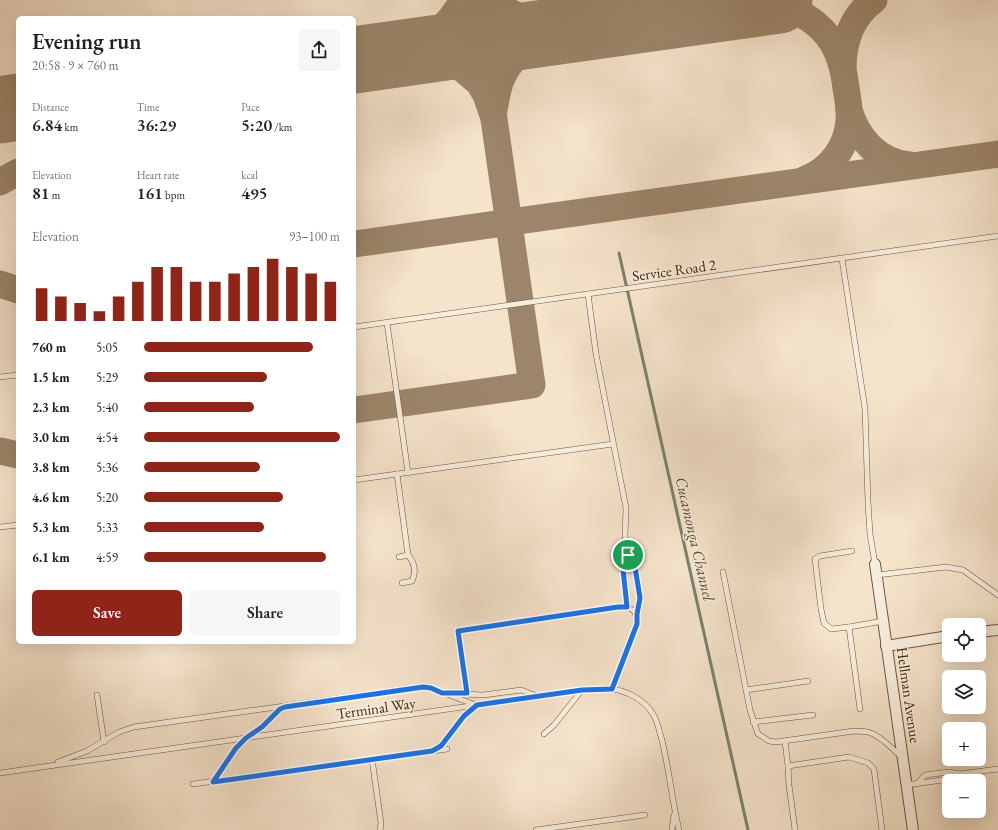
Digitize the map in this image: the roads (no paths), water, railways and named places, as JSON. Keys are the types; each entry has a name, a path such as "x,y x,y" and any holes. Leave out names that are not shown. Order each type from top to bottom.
{"street":[{"name":"Hellman Avenue","path":"875,564 913,830"},
{"path":"986,631 998,630"},
{"path":"886,646 942,637"}],"lane":[{"name":"Service Road 2","path":"356,327 998,236"},
{"path":"842,259 865,409 870,534 875,564"},
{"path":"588,294 596,354 626,508 625,536 628,555 635,567 640,598 637,624 612,689"},
{"path":"387,323 408,472"},
{"path":"0,377 16,375"},
{"path":"356,480 613,444"},
{"path":"397,474 408,556 413,562 415,575 412,581 402,583"},
{"path":"0,527 16,525"},
{"path":"852,551 820,556 814,559 824,622 831,629 883,622"},
{"path":"627,607 623,569 628,555"},
{"path":"398,557 408,556"},
{"path":"877,575 946,567 957,568 963,570 998,595"},
{"path":"723,572 746,690 753,722 758,734 768,741 776,742 862,731 871,733 880,739 902,758"},
{"path":"467,693 458,631 618,607 627,607 634,610 637,614"},
{"path":"849,627 860,709"},
{"path":"746,690 808,681"},
{"path":"49,766 87,751 119,732 134,727 412,688 431,688 477,705"},
{"name":"Terminal Way","path":"0,773 538,696 582,690 612,689 638,698 653,714 658,724 665,753 674,812 679,830"},
{"path":"442,693 483,694 521,690 538,696"},
{"path":"544,734 554,725 582,690"},
{"path":"97,694 104,742"},
{"path":"432,751 441,746 464,716 477,705"},
{"path":"213,782 236,748 246,738 257,732 280,709 285,707"},
{"path":"753,722 813,714"},
{"path":"785,740 795,830"},
{"path":"193,784 447,749"},
{"path":"788,766 849,757 868,763 874,769 882,830"},
{"path":"372,759 381,823 380,830"},
{"path":"906,785 950,779 960,774 998,769"},
{"path":"672,830 674,812"},
{"path":"536,830 645,815"},
{"path":"381,823 385,830"}],"waterway":[{"name":"Cucamonga Channel","path":"619,253 748,830"}]}
